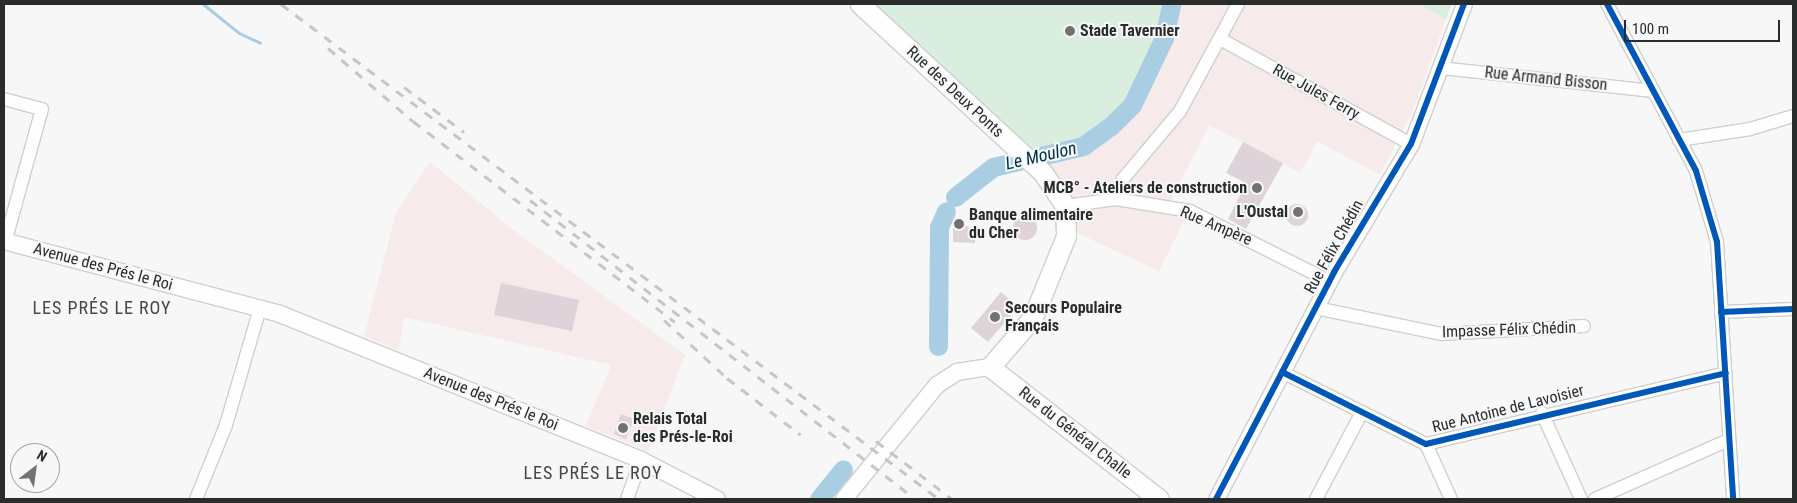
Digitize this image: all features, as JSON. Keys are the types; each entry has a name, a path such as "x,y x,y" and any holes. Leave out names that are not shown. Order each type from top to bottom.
{"main road":[{"name":"Rue des Deux Ponts","path":"860,4 1043,173 1065,206"},
{"path":"844,499 937,385 957,372 990,367 1033,317 1066,236 1065,206"},
{"name":"Avenue des Prés le Roi","path":"4,241 260,308 641,460 717,499"},
{"name":"Rue du Général Challe","path":"990,367 1160,499"}],"street":[{"path":"1116,199 1123,179 1180,111 1238,4"},
{"name":"Rue Félix Chédin","path":"1204,499 1217,494 1329,281 1411,144 1464,4"},
{"path":"1607,4 1703,189 1717,242 1733,499"},
{"name":"Rue Jules Ferry","path":"1220,39 1411,144"},
{"name":"Rue Armand Bisson","path":"1441,68 1652,91"},
{"path":"4,99 42,109 4,241"},
{"path":"1679,140 1750,129 1793,116"},
{"name":"Rue Ampère","path":"1065,206 1116,199 1190,211 1329,281"},
{"path":"196,499 226,425 260,308"},
{"name":"Impasse Félix Chédin","path":"1316,308 1442,334 1584,326"},
{"path":"1721,312 1793,309"},
{"name":"Rue Antoine de Lavoisier","path":"1282,372 1426,444 1542,413 1726,373"},
{"path":"1316,499 1362,412"},
{"path":"1542,413 1581,499"},
{"path":"1595,499 1729,440"},
{"path":"1426,444 1451,499"},
{"path":"627,499 641,460"}],"shaded area":[{"path":"1171,4 1419,4 1446,19 1413,110 1380,175 1317,141 1301,173 1209,125 1172,198 1185,219 1159,271 1075,232 1072,202 1064,186 1033,158 1064,153 1132,105 1164,37"},
{"path":"430,162 511,228 685,355 648,451 586,426 611,365 404,317 399,350 364,336 396,213"}],"green space":[{"path":"851,4 1171,4 1172,17 1132,105 1111,126 1083,146 1033,158 849,8"},
{"path":"1419,4 1452,4 1446,19"}],"building":[{"name":"MCB° - Ateliers de construction","path":"1243,142 1283,163 1246,229 1228,219 1246,183 1226,173"},
{"name":"L'Oustal","path":"1293,204 1301,204 1308,211 1308,219 1301,226 1293,226 1286,219 1286,211"},
{"name":"Banque alimentaire du Cher","path":"953,216 975,232 975,243 953,242"},
{"path":"1025,216 1033,220 1037,228 1033,236 1025,240 1017,236 1013,228 1017,220"},
{"path":"501,283 579,300 572,331 494,315"},
{"name":"Secours Populaire Français","path":"1001,292 1018,307 988,342 971,328"},
{"name":"Relais Total des Prés-le-Roi","path":"621,414 634,419 626,439 614,434"}],"waterway":[{"path":"203,4 239,33 260,43"},
{"name":"Le Moulon","path":"955,197 993,167 1083,146 1111,126 1132,105 1164,38 1171,4"},
{"name":"Le Moulon","path":"938,346 939,227 946,211"},
{"name":"Le Moulon","path":"819,499 843,469"}],"railway":[{"path":"281,4 939,499"},
{"path":"328,48 413,121 675,322"},
{"path":"404,87 464,132"},
{"path":"530,200 915,499"},
{"path":"664,320 727,378 801,435"},
{"path":"876,441 952,499"}],"cycle path":[{"path":"1216,499 1334,272 1411,144 1464,4"},
{"path":"1607,4 1696,171 1717,242 1733,499"},
{"path":"1721,312 1793,309"},
{"path":"1282,372 1426,444 1726,373"}],"place":[{"name":"Stade Tavernier","path":"1070,31"},
{"name":"MCB° - Ateliers de construction","path":"1257,188"},
{"name":"L'Oustal","path":"1298,212"},
{"name":"Banque alimentaire du Cher","path":"959,224"},
{"name":"Secours Populaire Français","path":"995,317"},
{"name":"Relais Total des Prés-le-Roi","path":"623,428"}],"district":[{"name":"LES PRÉS LE ROY","path":"102,308"},
{"name":"LES PRÉS LE ROY","path":"593,473"}]}
